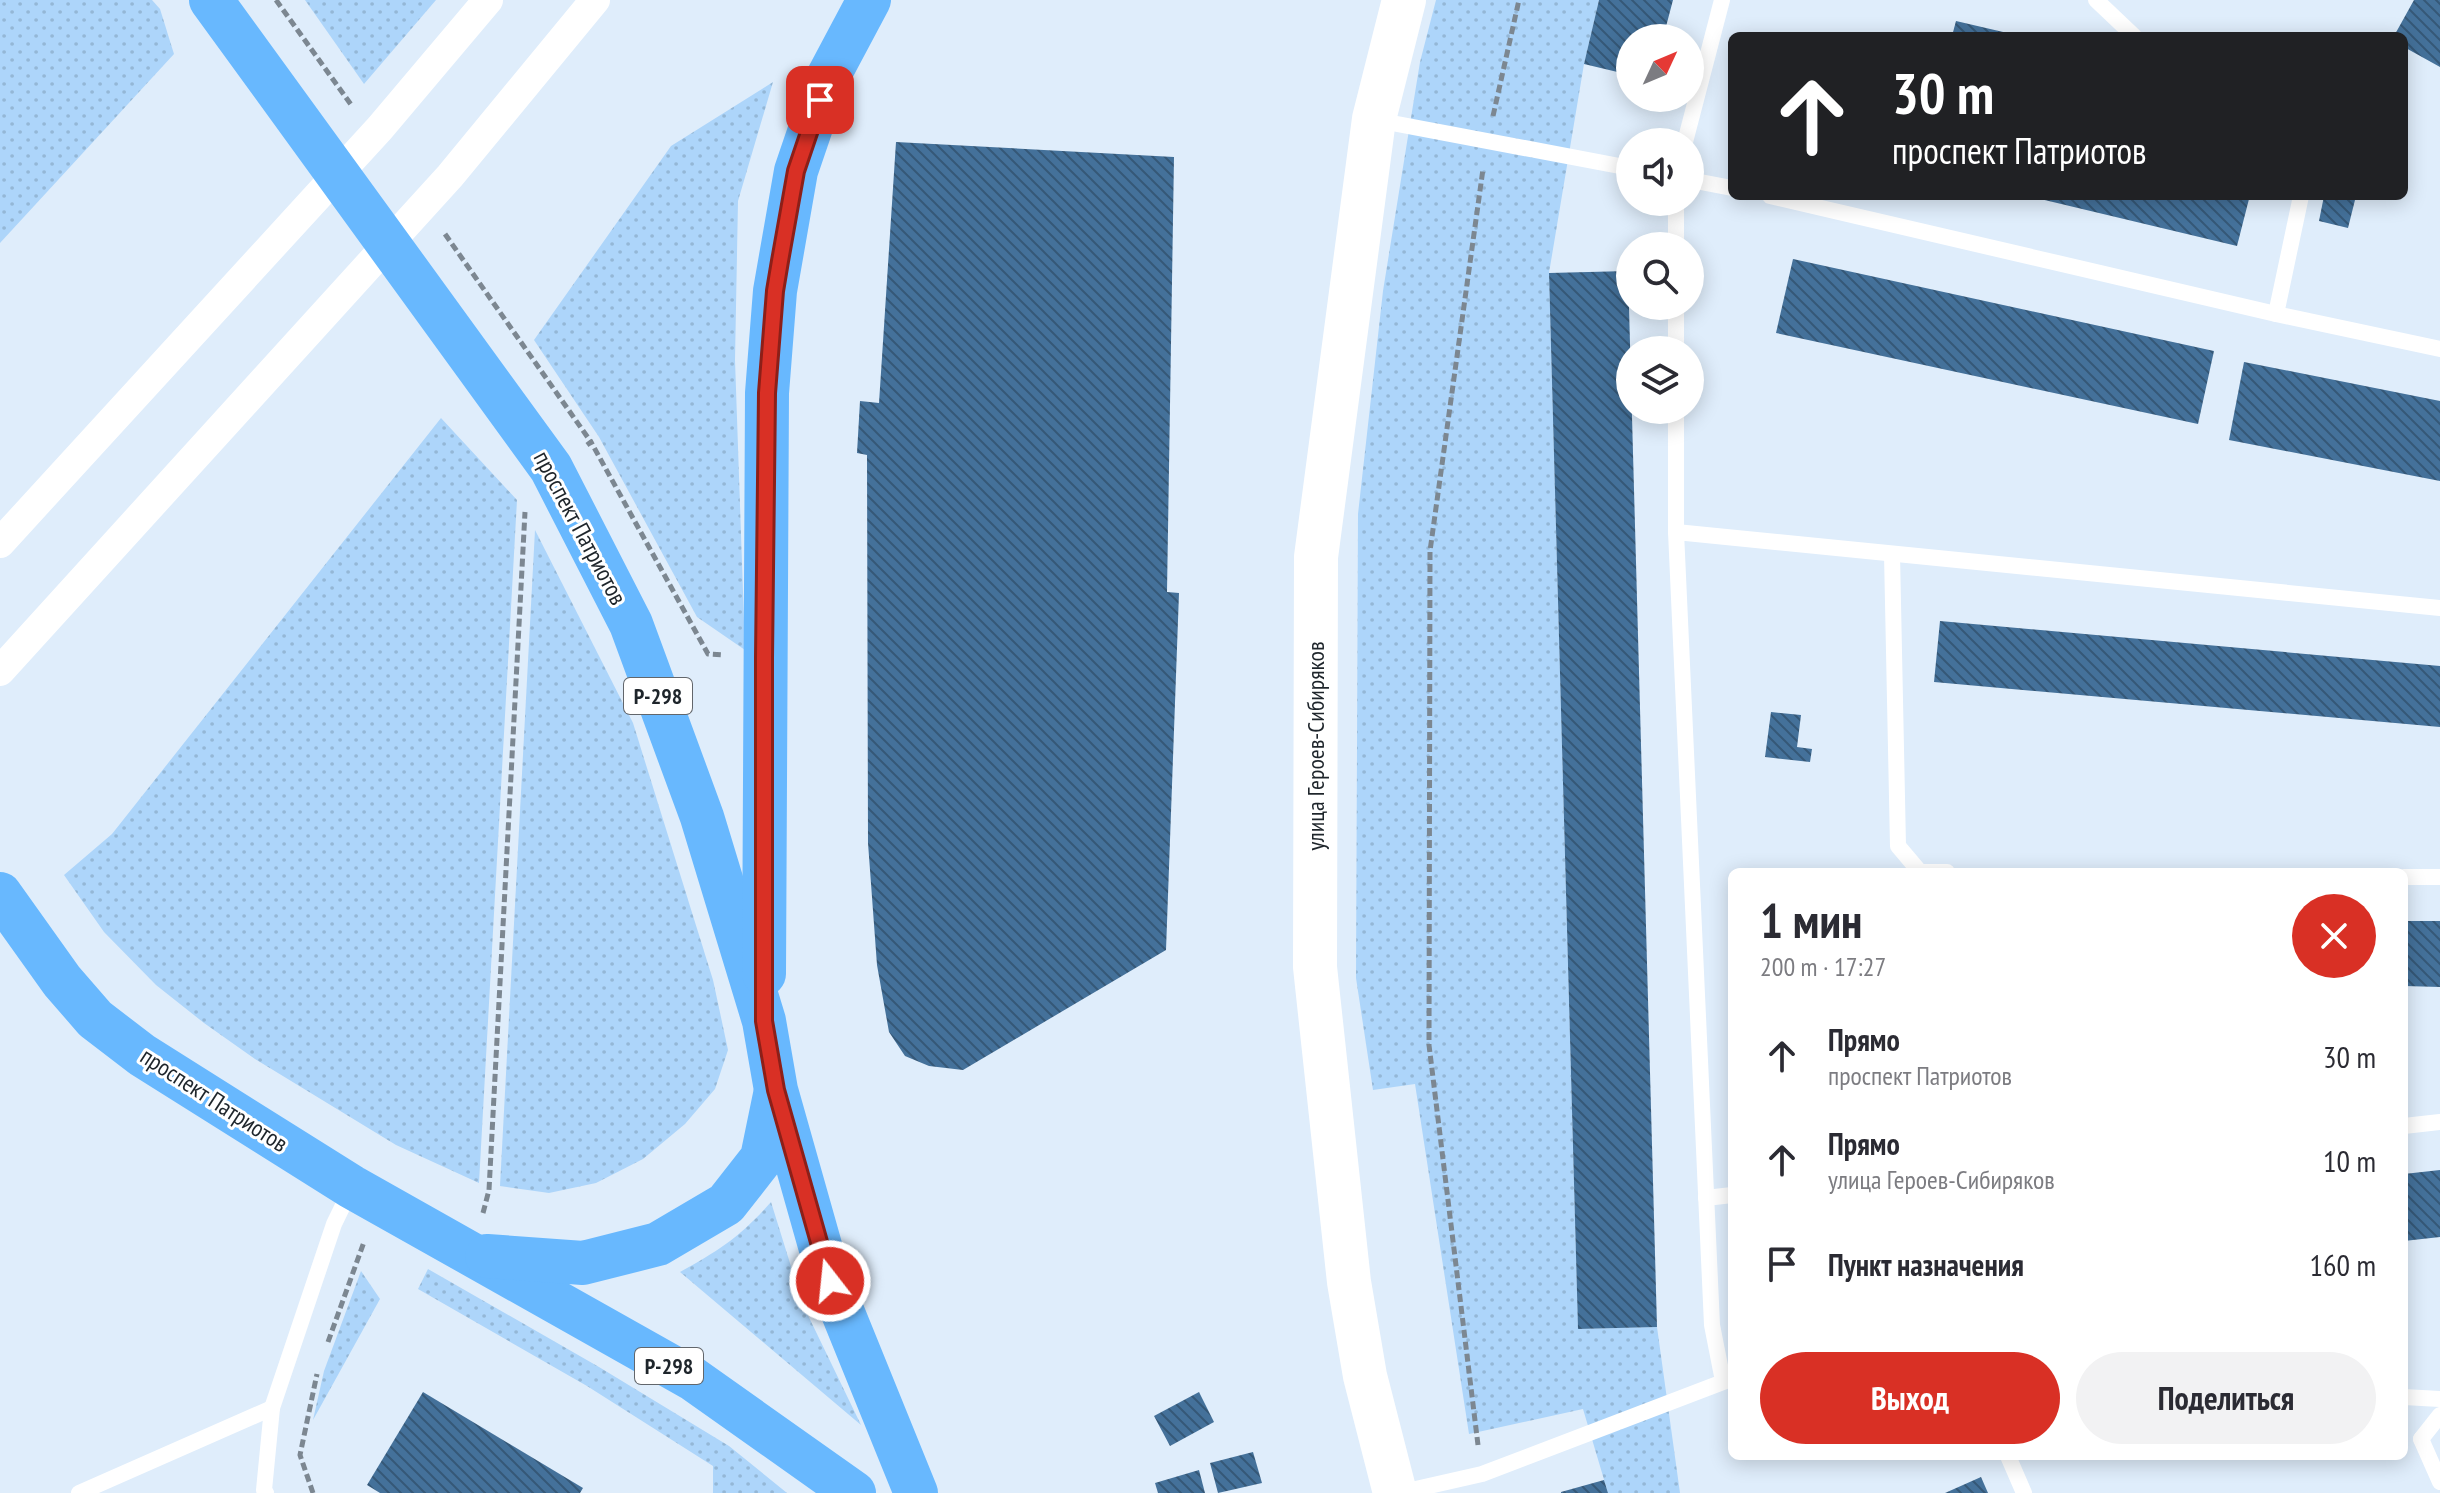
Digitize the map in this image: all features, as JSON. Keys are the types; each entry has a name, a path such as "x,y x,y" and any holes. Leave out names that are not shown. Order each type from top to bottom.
{"highway":[{"path":"764,1021 767,393 775,291 796,171 828,77 869,0"},
{"name":"проспект Патриотов","path":"214,2 551,468 631,624 702,817 764,1021 776,1090"},
{"name":"проспект Патриотов","path":"0,894 62,981 95,1019 180,1080 352,1187 473,1255"},
{"path":"473,1255 583,1263 658,1244 726,1204 762,1158 776,1090"},
{"name":"Р-298","path":"776,1090 830,1281 916,1493"},
{"name":"Р-298","path":"473,1255 693,1379 854,1493"}],"street":[{"path":"0,543 380,128 488,0"},
{"path":"0,671 450,176 595,0"},
{"name":"улица Героев-Сибиряков","path":"1397,1493 1365,1376 1349,1282 1315,967 1316,557 1374,119 1404,0"}],"lane":[{"path":"1689,128 1722,0"},
{"path":"2096,0 2130,32"},
{"path":"1374,119 1616,165"},
{"path":"1704,183 1728,187"},
{"path":"1787,200 2440,349"},
{"path":"2276,314 2300,200"},
{"path":"1397,1493 1482,1474 1728,1380 1712,1325 1676,532 1676,424"},
{"path":"1676,532 2440,608"},
{"path":"1892,554 1898,846 1917,868"},
{"path":"2408,877 2440,877"},
{"path":"2408,1126 2440,1122"},
{"path":"263,1492 272,1408 334,1224 352,1187"},
{"path":"1706,1198 1728,1195"},
{"path":"2408,1397 2440,1399"},
{"path":"79,1493 272,1408"},
{"path":"2421,1439 2440,1415"},
{"path":"2421,1439 2440,1432"},
{"path":"2421,1439 2440,1482"},
{"path":"2010,1460 2024,1493"}],"path":[{"path":"1482,1474 1429,1045 1430,551 1487,141 1519,0"},
{"path":"511,325 591,442 708,654 764,658"},
{"path":"473,1255 489,1190 525,510 551,468 591,442"},
{"path":"323,1354 366,1236"},
{"path":"313,1493 300,1455 318,1369"}],"shaded area":[{"path":"0,0 152,0 160,9 174,54 0,243"},
{"path":"305,0 436,0 364,84"},
{"path":"1436,0 1599,0 1584,64 1549,273 1578,1329 1657,1327 1680,1493 1608,1493 1583,1409 1469,1434 1415,1084 1373,1090 1356,978 1358,514 1383,291 1420,62"},
{"path":"773,82 738,201 735,360 745,650 697,617 599,437 534,340 671,146"},
{"path":"441,418 517,500 479,1183 396,1145 255,1059 204,1023 156,985 104,932 64,875 112,834"},
{"path":"535,530 633,723 713,980 728,1050 715,1089 685,1124 643,1159 596,1183 549,1193 500,1186"},
{"path":"771,1202 803,1305 861,1425 680,1272 729,1242"},
{"path":"428,1269 729,1446 787,1493 713,1493 713,1466 587,1386 418,1289"},
{"path":"361,1271 380,1299 313,1420 324,1371"}],"building":[{"path":"1599,0 1673,0 1667,24 1616,24 1616,72 1584,64"},
{"path":"2414,0 2440,0 2440,67 2408,49 2408,32 2396,32"},
{"path":"1956,21 2003,32 1953,32"},
{"path":"896,142 1174,157 1167,592 1179,593 1166,950 963,1070 929,1066 905,1056 889,1032 877,965 868,843 867,455 857,453 860,401 879,403"},
{"path":"2045,200 2249,200 2237,246"},
{"path":"2323,200 2355,200 2348,228 2319,221"},
{"path":"1793,259 2214,351 2198,424 1776,333"},
{"path":"1616,271 1616,320 1629,320 1630,336 1616,336 1616,424 1632,424 1657,1327 1578,1329 1549,273"},
{"path":"2244,362 2440,401 2440,481 2229,440"},
{"path":"1940,621 2440,666 2440,727 1934,682"},
{"path":"1771,712 1801,715 1797,747 1812,749 1810,762 1765,757"},
{"path":"2408,921 2440,921 2440,987 2408,986"},
{"path":"2440,1170 2440,1237 2408,1241 2408,1174"},
{"path":"423,1392 583,1488 580,1493 380,1493 367,1485"},
{"path":"1199,1392 1214,1422 1170,1446 1154,1416"},
{"path":"1253,1452 1262,1483 1218,1493 1210,1463"},
{"path":"1199,1470 1205,1493 1158,1493 1155,1483"},
{"path":"1981,1477 1988,1493 1945,1493"},
{"path":"1604,1480 1608,1493 1561,1493 1561,1492"}],"route":[{"path":"820,100 796,171 775,291 767,393 764,1021 776,1090 830,1281"}]}
